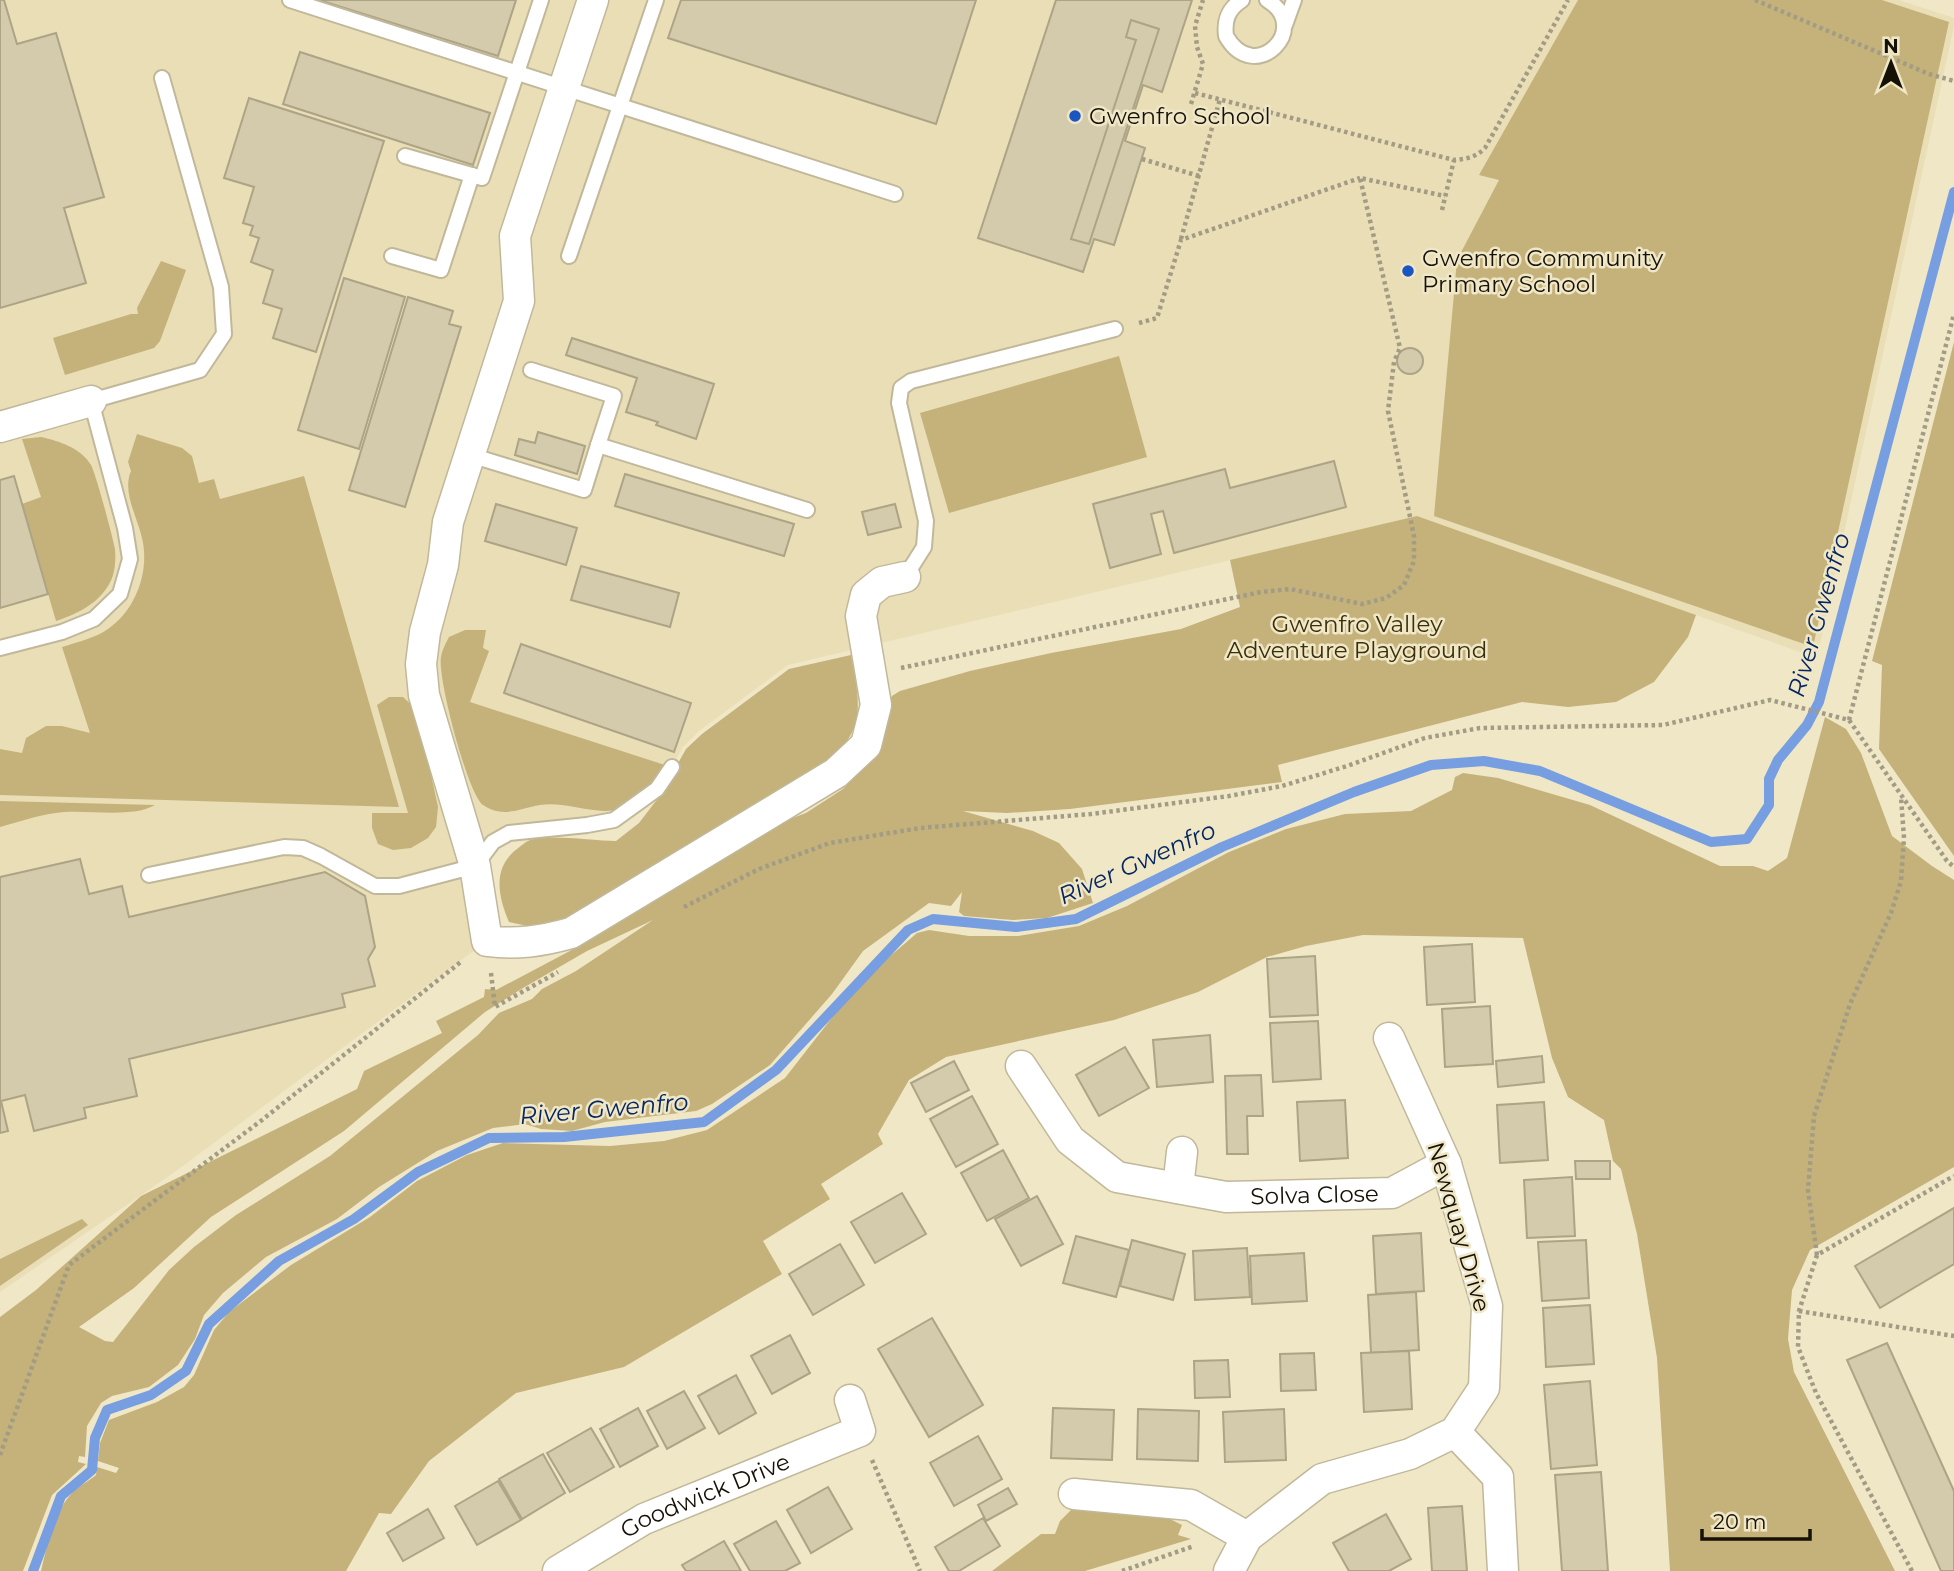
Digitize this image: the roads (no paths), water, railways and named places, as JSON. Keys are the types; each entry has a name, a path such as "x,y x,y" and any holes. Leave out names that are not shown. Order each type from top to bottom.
{"street":[{"path":"593,0 514,236 519,301 448,522 443,565 425,632 421,664 424,695 475,866 487,941 512,944 538,942 571,933 836,774 866,745 876,705 873,674 861,616 866,595 882,582 905,577"},
{"path":"0,427 91,401"},
{"name":"Newquay Drive","path":"1389,1038 1446,1164 1487,1306 1483,1388 1455,1432"},
{"name":"Solva Close","path":"1021,1066 1070,1140 1116,1177 1226,1197 1392,1193 1446,1164"},
{"path":"1178,1188 1182,1152"},
{"name":"Goodwick Drive","path":"558,1571 644,1519 860,1431 850,1401"},
{"path":"1229,1571 1242,1534 1322,1479 1410,1454 1455,1432 1498,1477 1503,1571"},
{"path":"1074,1494 1191,1505 1242,1534"}],"lane":[{"path":"290,0 895,194"},
{"path":"405,156 482,178 541,0"},
{"path":"569,256 656,0"},
{"path":"1242,0 1232,7 1227,16 1226,36 1239,52 1248,55 1266,54 1280,42 1294,0"},
{"path":"1267,0 1278,8 1285,24"},
{"path":"0,648 62,632 94,619 120,594 130,559 125,528 91,401 200,370 224,334 221,287 162,78"},
{"path":"392,256 441,270 472,175"},
{"path":"905,577 924,547 926,521 899,403 901,388 911,381 1115,329"},
{"path":"470,455 584,490 614,396 531,370"},
{"path":"598,445 807,510"},
{"path":"149,875 284,847 303,848 375,886 398,886 475,866 494,842 509,833 614,820 657,789 672,767"}],"waterway":[{"name":"River Gwenfro","path":"33,1571 61,1496 92,1470 95,1438 107,1410 151,1395 186,1371 209,1324 279,1261 354,1219 418,1172 489,1138 564,1137 704,1122 776,1070 908,930 933,919 1016,927 1076,919 1222,847 1354,792 1431,765 1484,761 1540,771 1711,842 1747,839 1769,805 1769,779 1778,760 1807,725 1819,702 1954,192"}],"place":[{"name":"Gwenfro School","path":"1075,116"},
{"name":"Gwenfro Community Primary School","path":"1408,271"}],"park label":[{"name":"Gwenfro Valley Adventure Playground","path":"1357,637"}]}
